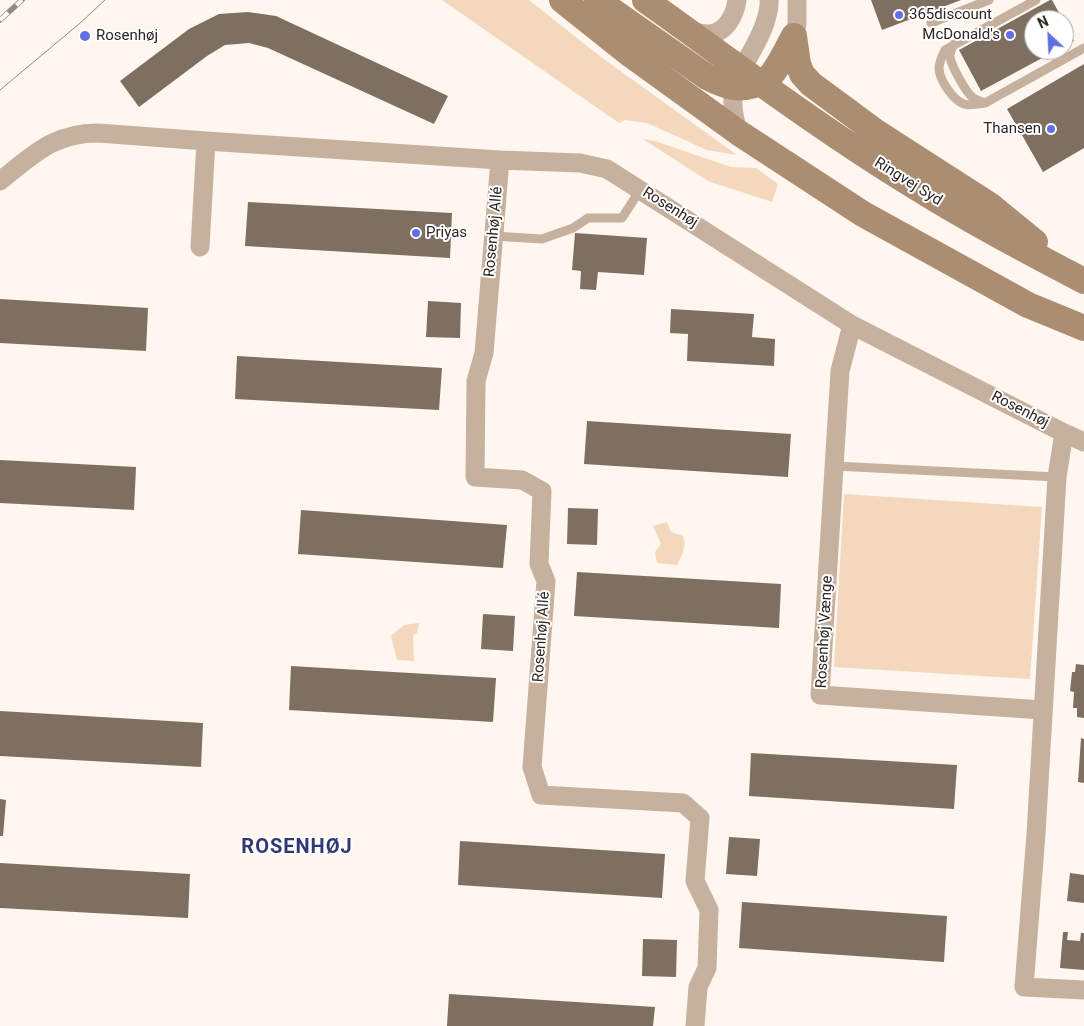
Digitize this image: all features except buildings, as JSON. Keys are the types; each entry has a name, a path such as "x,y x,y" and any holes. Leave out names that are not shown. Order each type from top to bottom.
{"main road":[{"path":"562,0 631,55 739,133 863,214 1028,305 1084,328"},
{"path":"597,0 707,77 720,83 772,74 794,36"},
{"name":"Ringvej Syd","path":"645,0 689,31 746,80 978,225 1084,281"},
{"path":"794,36 798,64 802,74 811,84 876,132 991,206 1084,281"}],"street":[{"path":"689,31 710,34 722,30 731,18 737,0"},
{"path":"739,133 734,119 732,104 746,80 762,32 769,0"},
{"path":"794,36 797,24 796,0"},
{"name":"Rosenhøj","path":"0,181 43,147 63,137 84,132 580,164 607,169 852,325 1084,442"},
{"path":"200,247 206,141"},
{"name":"Rosenhøj Allé","path":"500,160 484,353 476,381 475,477 522,480 542,492 539,564 546,581 532,767 541,795 683,803 700,818 695,881 709,910 707,968 698,987 695,1026"},
{"name":"Rosenhøj Vænge","path":"852,325 840,371 820,695 1043,710"},
{"path":"1064,433 1057,477 1036,834 1024,987 1084,990"}],"lane":[{"path":"931,23 989,0"},
{"path":"1036,0 945,50 940,59 939,67 940,75 949,92 964,104 975,105 984,103 1084,48"},
{"path":"954,44 950,56 951,61 966,90 972,97 984,103"},
{"path":"494,236 542,240 573,228 588,218 622,218 640,190"},
{"path":"834,466 1057,477"}],"shaded area":[{"path":"442,0 529,0 601,57 737,155 707,150 647,123 625,120 619,123"},
{"path":"643,139 655,141 731,167 756,168 778,184 772,202 708,181"},
{"path":"844,494 1042,507 1030,679 834,667"},
{"path":"667,522 671,532 683,536 684,540 683,551 677,565 657,563 655,552 661,544 653,526"},
{"path":"419,623 417,633 413,635 414,661 397,660 391,636 404,625"}],"tram line":[{"path":"0,90 105,0"}],"railway":[{"path":"0,20 22,0"}],"place":[{"name":"365discount","path":"899,15"},
{"name":"McDonald's","path":"1010,35"},
{"name":"Rosenhøj","path":"85,36"},
{"name":"Thansen","path":"1051,129"},
{"name":"Priyas","path":"416,233"}],"district":[{"name":"ROSENHØJ","path":"297,848"}]}
